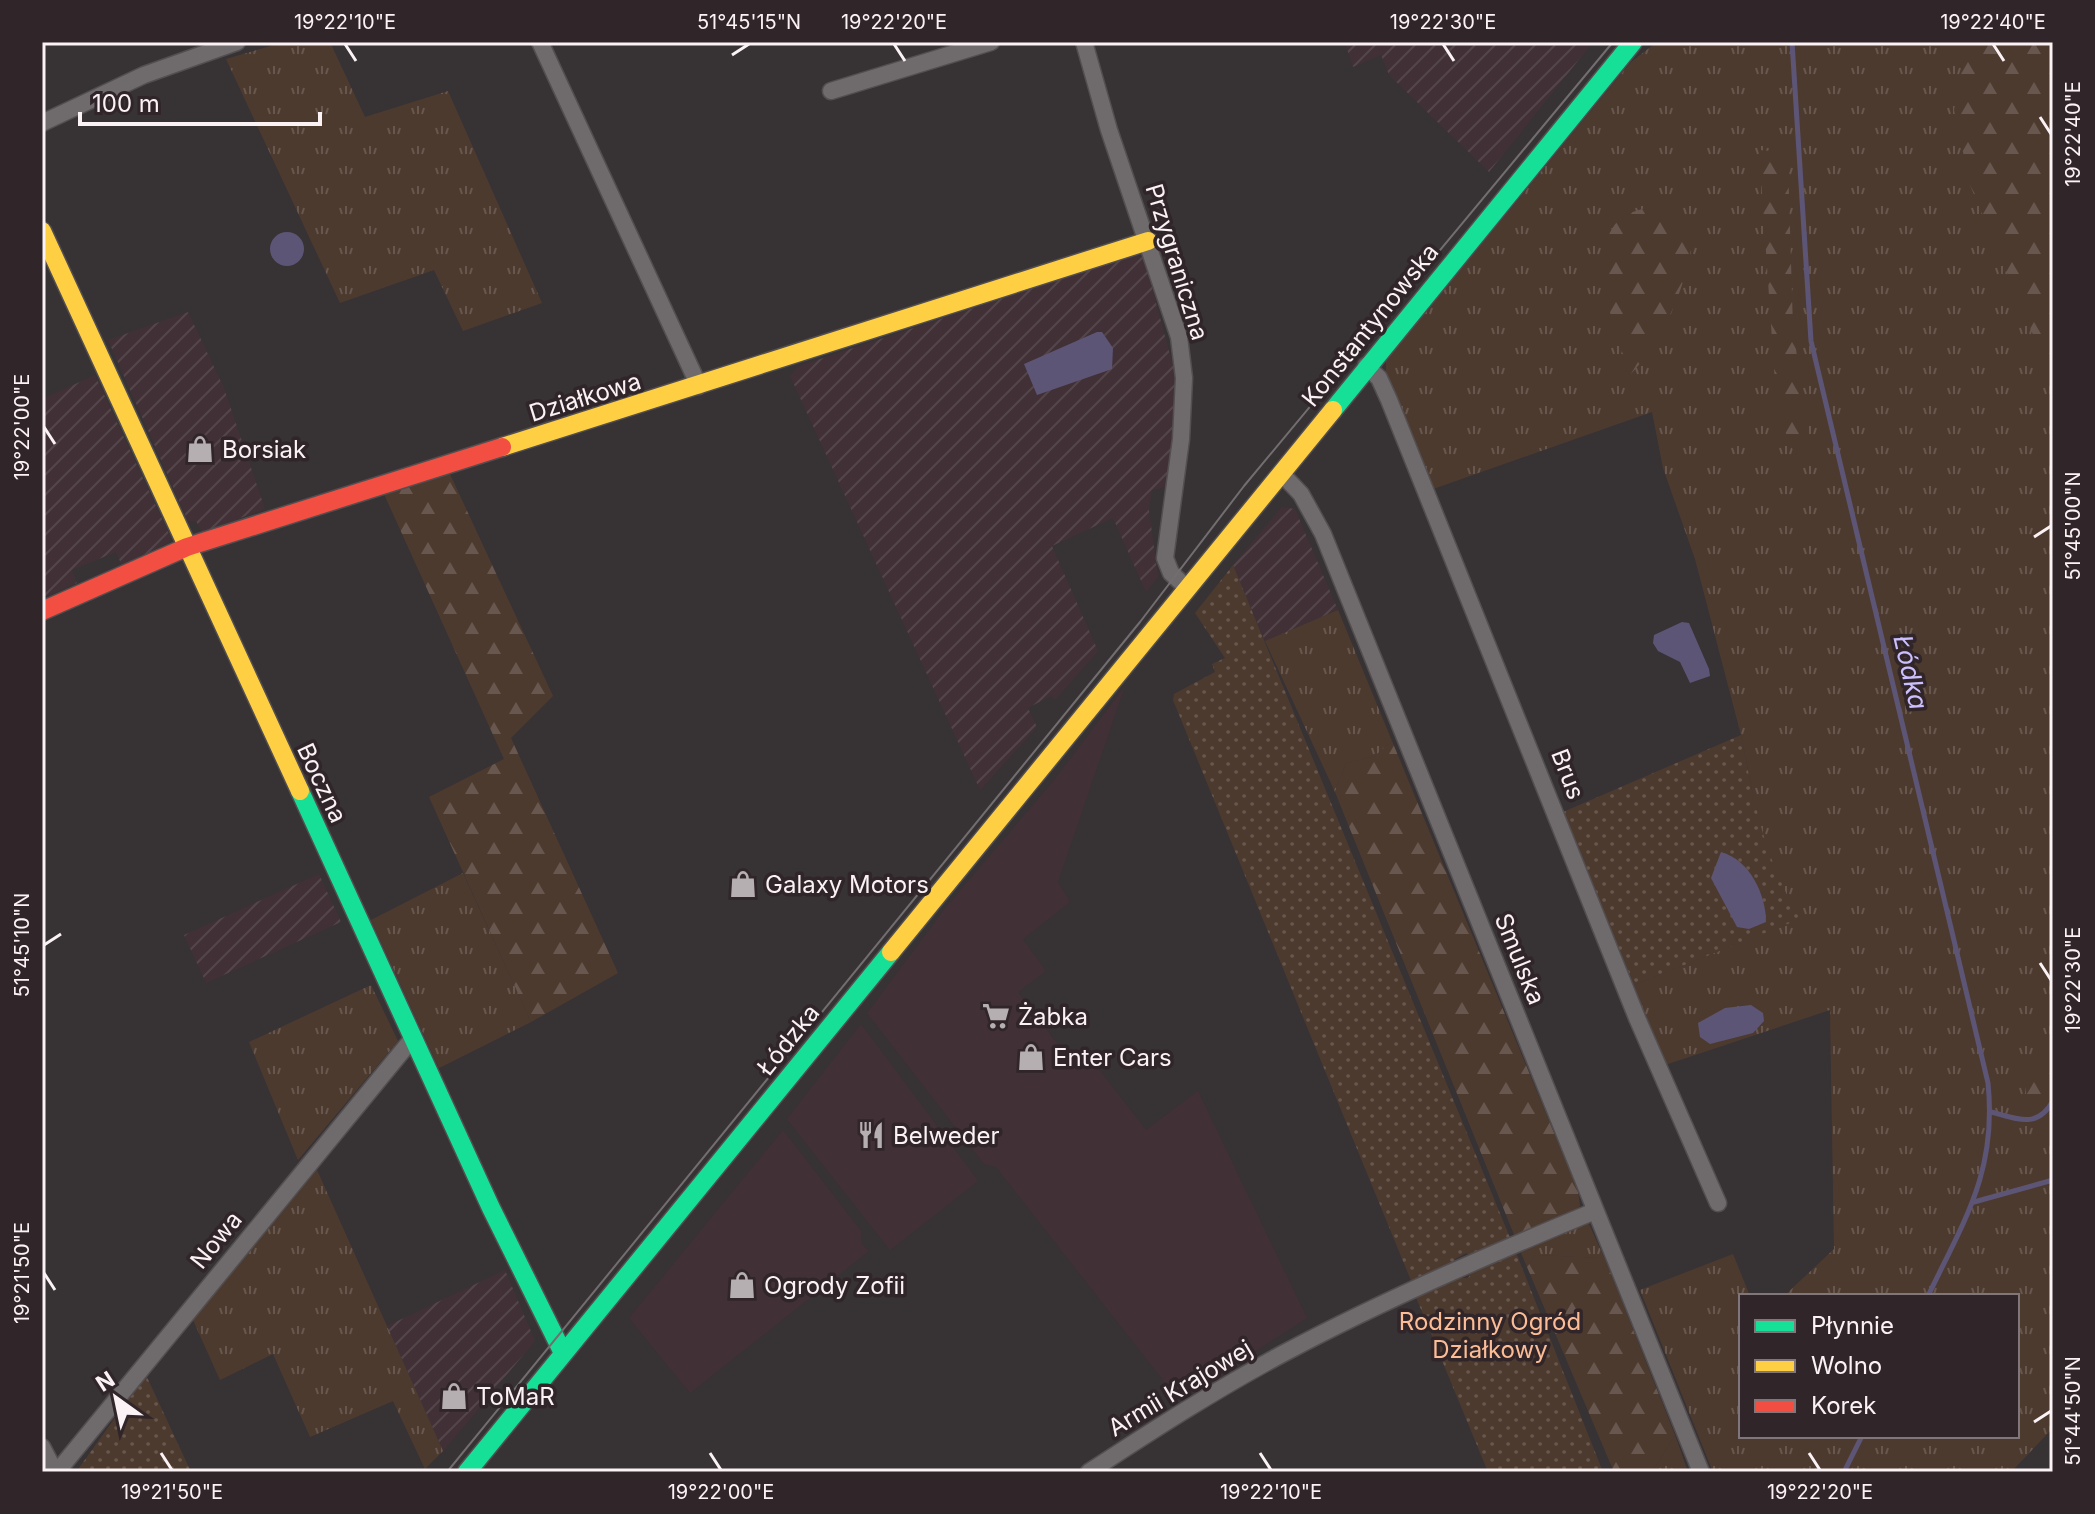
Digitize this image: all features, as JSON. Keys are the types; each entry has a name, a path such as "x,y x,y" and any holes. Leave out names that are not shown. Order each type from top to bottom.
{"street":[{"path":"42,123 144,75 237,42"},
{"path":"540,42 699,386"},
{"path":"831,91 991,42"},
{"name":"Przygraniczna","path":"1084,42 1109,130 1179,337 1184,378 1181,439 1165,558 1171,573 1187,588"},
{"name":"Konstantynowska","path":"1145,639 1633,42"},
{"name":"Boczna","path":"42,231 413,1038 563,1353"},
{"name":"Działkowa","path":"42,611 187,547 1148,241"},
{"name":"Brus","path":"1366,366 1384,386 1531,746 1637,1018 1718,1203"},
{"name":"Smulska","path":"1281,473 1301,494 1323,534 1701,1472"},
{"name":"Łódzka","path":"467,1472 1145,639"},
{"name":"Nowa","path":"56,1472 413,1038"},
{"name":"Armii Krajowej","path":"1089,1472 1181,1412 1297,1346 1462,1266 1595,1211"},
{"path":"42,1447 56,1472"}],"shaded area":[{"path":"1593,42 1489,172 1389,75 1381,55 1353,67 1345,43"},
{"path":"287,232 299,237 304,249 299,261 287,266 275,261 270,249 275,237"},
{"path":"1133,255 1144,258 1176,377 1170,486 1152,490 1149,510 1158,577 1146,592 1113,518 1052,546 1098,651 1055,700 1051,696 1028,708 1037,727 980,790 790,376 799,366"},
{"name":"Borsiak","path":"188,312 224,388 265,509 202,532 196,521 188,521 108,340"},
{"path":"1102,332 1113,348 1112,369 1037,395 1024,364"},
{"path":"95,375 170,536 169,542 122,566 116,552 72,570 77,583 42,598 42,399"},
{"path":"1282,507 1295,509 1338,610 1265,641 1233,565"},
{"path":"1682,622 1689,623 1710,676 1690,683 1680,662 1658,651 1653,643 1654,635"},
{"path":"1125,686 1058,882 1070,902 1023,939 1046,971 1018,992 1078,1071 1094,1063 1146,1130 1198,1091 1307,1318 1190,1393 1170,1389 996,1167 984,1164 867,1013 947,906 1054,780"},
{"path":"1721,852 1740,863 1754,880 1763,901 1766,922 1749,929 1737,927 1711,878"},
{"path":"319,874 341,922 206,983 184,935"},
{"path":"1751,1005 1763,1013 1764,1021 1753,1033 1710,1044 1700,1037 1698,1023 1725,1008"},
{"path":"861,1024 978,1181 890,1250 787,1119"},
{"name":"Ogrody Zofii","path":"783,1130 861,1231 861,1243 869,1251 690,1393 629,1318"},
{"name":"ToMaR","path":"505,1270 535,1341 443,1451 387,1326"}],"green space":[{"path":"284,42 330,42 365,117 448,91 542,303 463,331 434,270 340,303 226,59"},
{"path":"1657,42 2053,42 2053,1428 2011,1472 1713,1472 1640,1290 1733,1254 1749,1294 1739,1294 1739,1438 2019,1438 2019,1294 1786,1294 1834,1249 1830,1010 1662,1066 1634,985 1799,919 1776,878 1761,835 1741,735 1695,559 1663,468 1652,412 1433,489 1386,374 1386,361 1631,62"},
{"path":"1967,42 2053,42 2053,382 1970,185 1954,110"},
{"path":"1759,150 1782,152 1788,164 1793,328 1810,449 1795,455 1777,412"},
{"path":"1651,206 1679,222 1692,243 1671,314 1642,362 1630,375 1606,293 1604,249 1610,231 1623,217"},
{"path":"449,472 553,696 511,738 618,973 531,1022 429,797 504,759 384,494"},
{"path":"1233,565 1511,1240 1473,1257 1466,1253 1455,1259 1453,1266 1412,1283 1173,700 1174,694 1215,672 1212,664 1225,658 1195,613"},
{"path":"1338,610 1392,741 1375,756 1346,763 1335,792 1265,641"},
{"path":"1741,735 1756,808 1769,851 1800,919 1634,985 1563,812"},
{"path":"1392,741 1578,1191 1580,1206 1561,1221 1515,1237 1335,792 1346,763 1375,756"},
{"path":"463,873 531,1022 439,1068 371,920"},
{"path":"371,985 398,1041 298,1160 249,1042"},
{"path":"2053,1050 2053,1138 2047,1140 2027,1099 2022,1069"},
{"path":"317,1170 443,1451 425,1469 393,1401 310,1437 273,1354 220,1380 193,1320"},
{"path":"1588,1222 1607,1264 1599,1258 1536,1255 1527,1267 1519,1248"},
{"name":"Rodzinny Ogród Działkowy","path":"1515,1250 1603,1472 1488,1472 1415,1295 1453,1278 1468,1278 1477,1264"},
{"path":"1536,1255 1600,1258 1607,1264 1675,1435 1652,1472 1614,1472 1527,1267"},
{"path":"146,1375 191,1472 76,1472"},
{"path":"1675,1435 1688,1472 1652,1472"}],"waterway":[{"name":"Łódka","path":"1792,42 1811,341 1988,1083 1990,1114 1983,1169 1966,1218 1929,1294"},
{"path":"1991,1112 2018,1119 2033,1119 2047,1110 2053,1101"},
{"path":"1974,1202 2053,1180"},
{"name":"Łódka","path":"1844,1472 1861,1438"}],"tram line":[{"path":"447,1472 1140,622 1244,486 1613,42"}],"traffic: fast":[{"path":"1333,410 1633,42"},
{"path":"300,791 491,1208 563,1353"},
{"path":"467,1472 891,952"}],"traffic: slow":[{"path":"42,231 300,791"},
{"path":"502,447 1148,241"},
{"path":"891,952 1333,410"}],"traffic: jam":[{"path":"42,611 187,547 502,447"}],"place":[{"name":"Borsiak","path":"200,449"},
{"name":"Galaxy Motors","path":"743,884"},
{"name":"Żabka","path":"996,1016"},
{"name":"Enter Cars","path":"1031,1057"},
{"name":"Belweder","path":"871,1135"},
{"name":"Ogrody Zofii","path":"742,1285"},
{"name":"ToMaR","path":"454,1396"}]}
